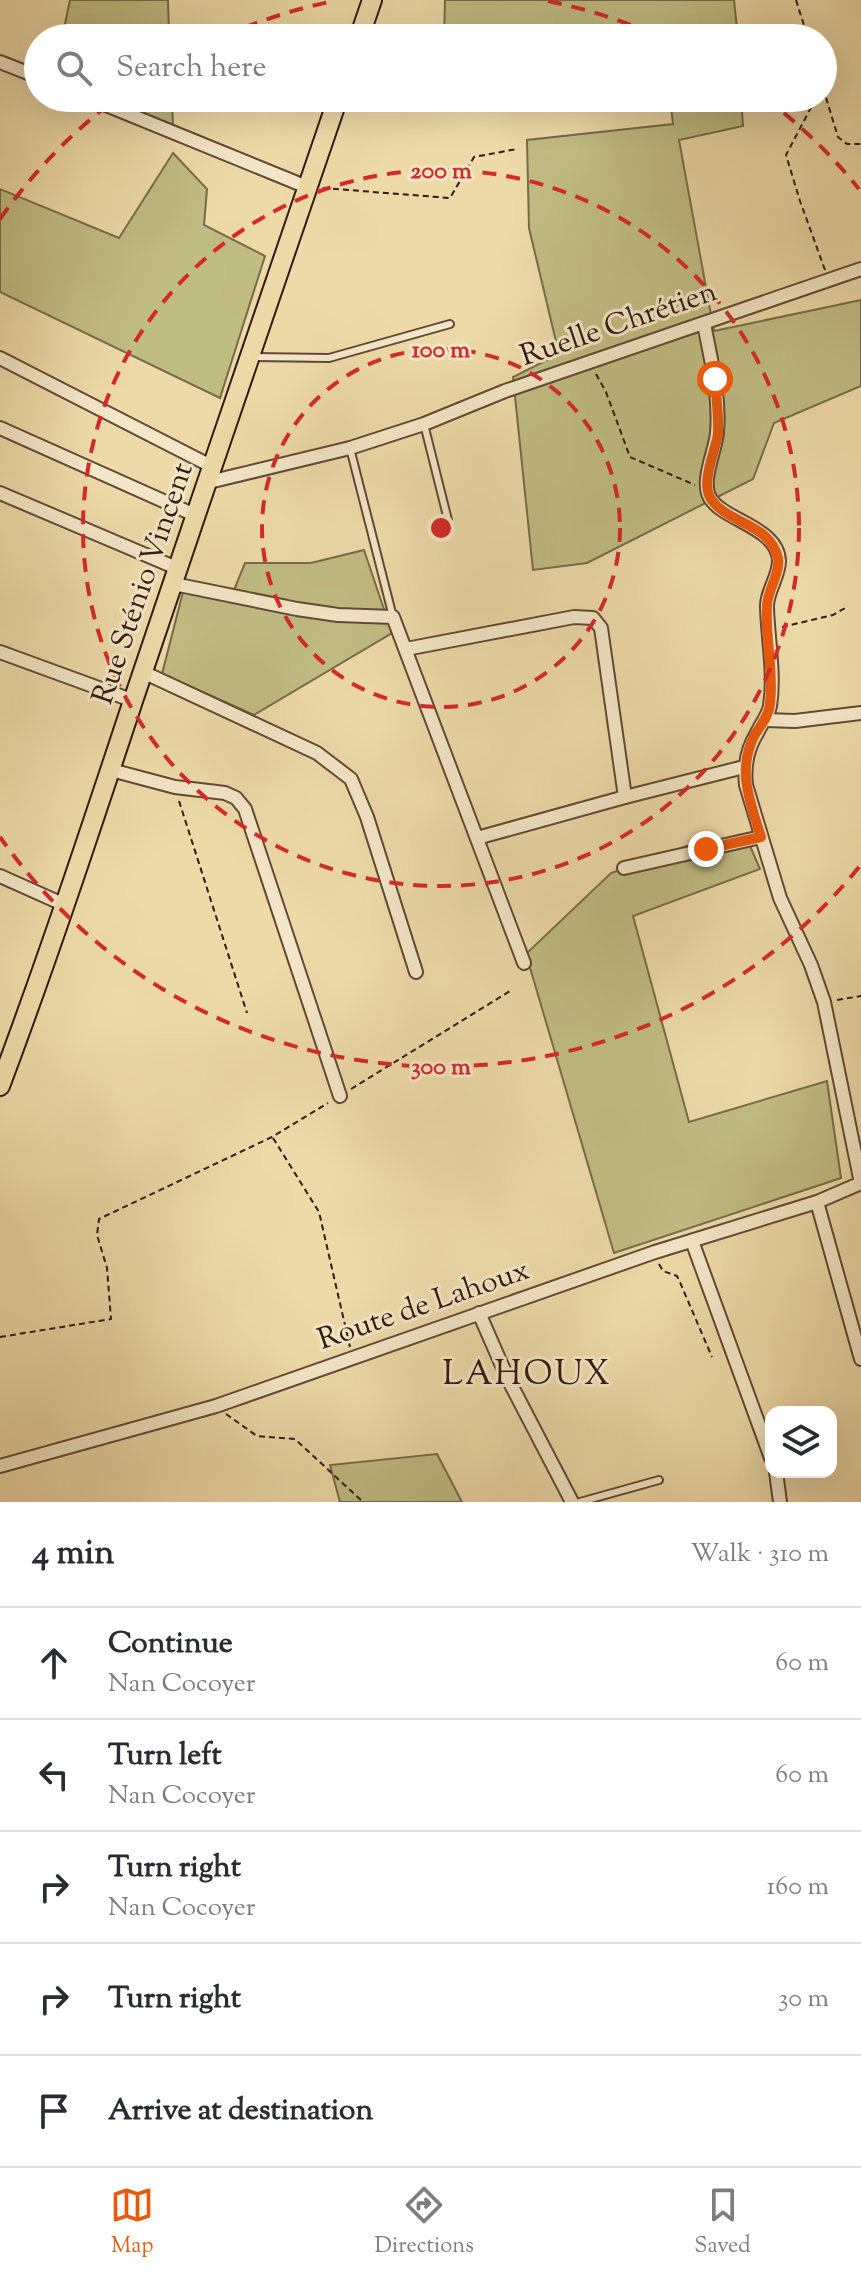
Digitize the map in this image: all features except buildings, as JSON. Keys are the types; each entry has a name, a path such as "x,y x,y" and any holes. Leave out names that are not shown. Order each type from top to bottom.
{"main road":[{"path":"364,24 372,0"},
{"name":"Rue Sténio Vincent","path":"0,1086 65,905 333,112"}],"street":[{"path":"0,62 24,71"},
{"path":"123,112 307,187"},
{"name":"Ruelle Chrétien","path":"211,474 350,448 424,424 505,391 861,269"},
{"path":"704,324 715,379 718,435 711,456 707,491 711,500 727,513 756,528 770,541 779,561 767,606 770,706 755,735 744,767 746,785 780,898 811,965 824,1002 861,1183"},
{"path":"0,358 211,474"},
{"path":"0,428 197,516"},
{"path":"0,493 176,576 338,615 393,617 524,963"},
{"path":"406,649 574,617 593,618 601,628 625,797"},
{"path":"0,652 134,701"},
{"path":"143,672 317,753 351,779 367,817 416,972"},
{"path":"765,720 795,721 861,713"},
{"path":"477,838 744,767"},
{"path":"111,770 175,787 225,793 236,798 245,809 340,1096"},
{"path":"624,868 761,837"},
{"path":"0,876 65,905"},
{"name":"Route de Lahoux","path":"0,1466 216,1406 655,1252 817,1202 861,1183"},
{"path":"817,1202 861,1359"},
{"path":"692,1241 765,1442"},
{"path":"479,1313 507,1377 572,1502"},
{"path":"777,1478 780,1502"}],"lane":[{"path":"248,357 329,358 450,324"},
{"path":"424,424 448,520"},
{"path":"350,448 393,617"},
{"path":"580,1502 659,1480"}],"path":[{"path":"796,0 804,24"},
{"path":"809,112 786,155 829,279"},
{"path":"830,112 838,137 847,144 861,144"},
{"path":"307,187 450,198 474,157 517,149"},
{"path":"580,365 596,374 606,392 630,457 707,491"},
{"path":"769,630 833,615 847,607"},
{"path":"175,787 247,1013"},
{"path":"0,1337 111,1319 107,1268 97,1235 99,1219 272,1137 510,991"},
{"path":"824,1002 861,996"},
{"path":"272,1137 319,1212 352,1358"},
{"path":"655,1252 663,1271 677,1276 712,1357"},
{"path":"216,1406 257,1436 295,1439 357,1500 363,1502"}],"shaded area":[{"path":"70,0 168,0 169,24 65,24"},
{"path":"445,0 734,0 737,24 444,24"},
{"path":"138,112 172,112 173,130"},
{"path":"672,112 742,112 743,126 679,140 714,331 861,300 861,386 774,423 753,479 587,563 533,570 513,377 559,354 529,228 527,140 673,124"},
{"path":"173,153 207,189 204,225 265,256 220,398 0,292 0,189 119,238"},
{"path":"364,550 392,633 254,715 162,674 185,584 232,595 245,563 311,563"},
{"path":"747,839 760,869 633,916 689,1122 827,1081 841,1178 614,1253 526,954 611,873 687,846 695,861"},
{"path":"437,1454 462,1502 340,1502 330,1465"}],"district":[{"name":"LAHOUX","path":"527,1375"}],"route":[{"path":"706,849 761,837 744,767 748,751 770,706 767,606 779,561 770,541 756,528 727,513 711,500 707,491 711,456 718,435 715,379"}]}
